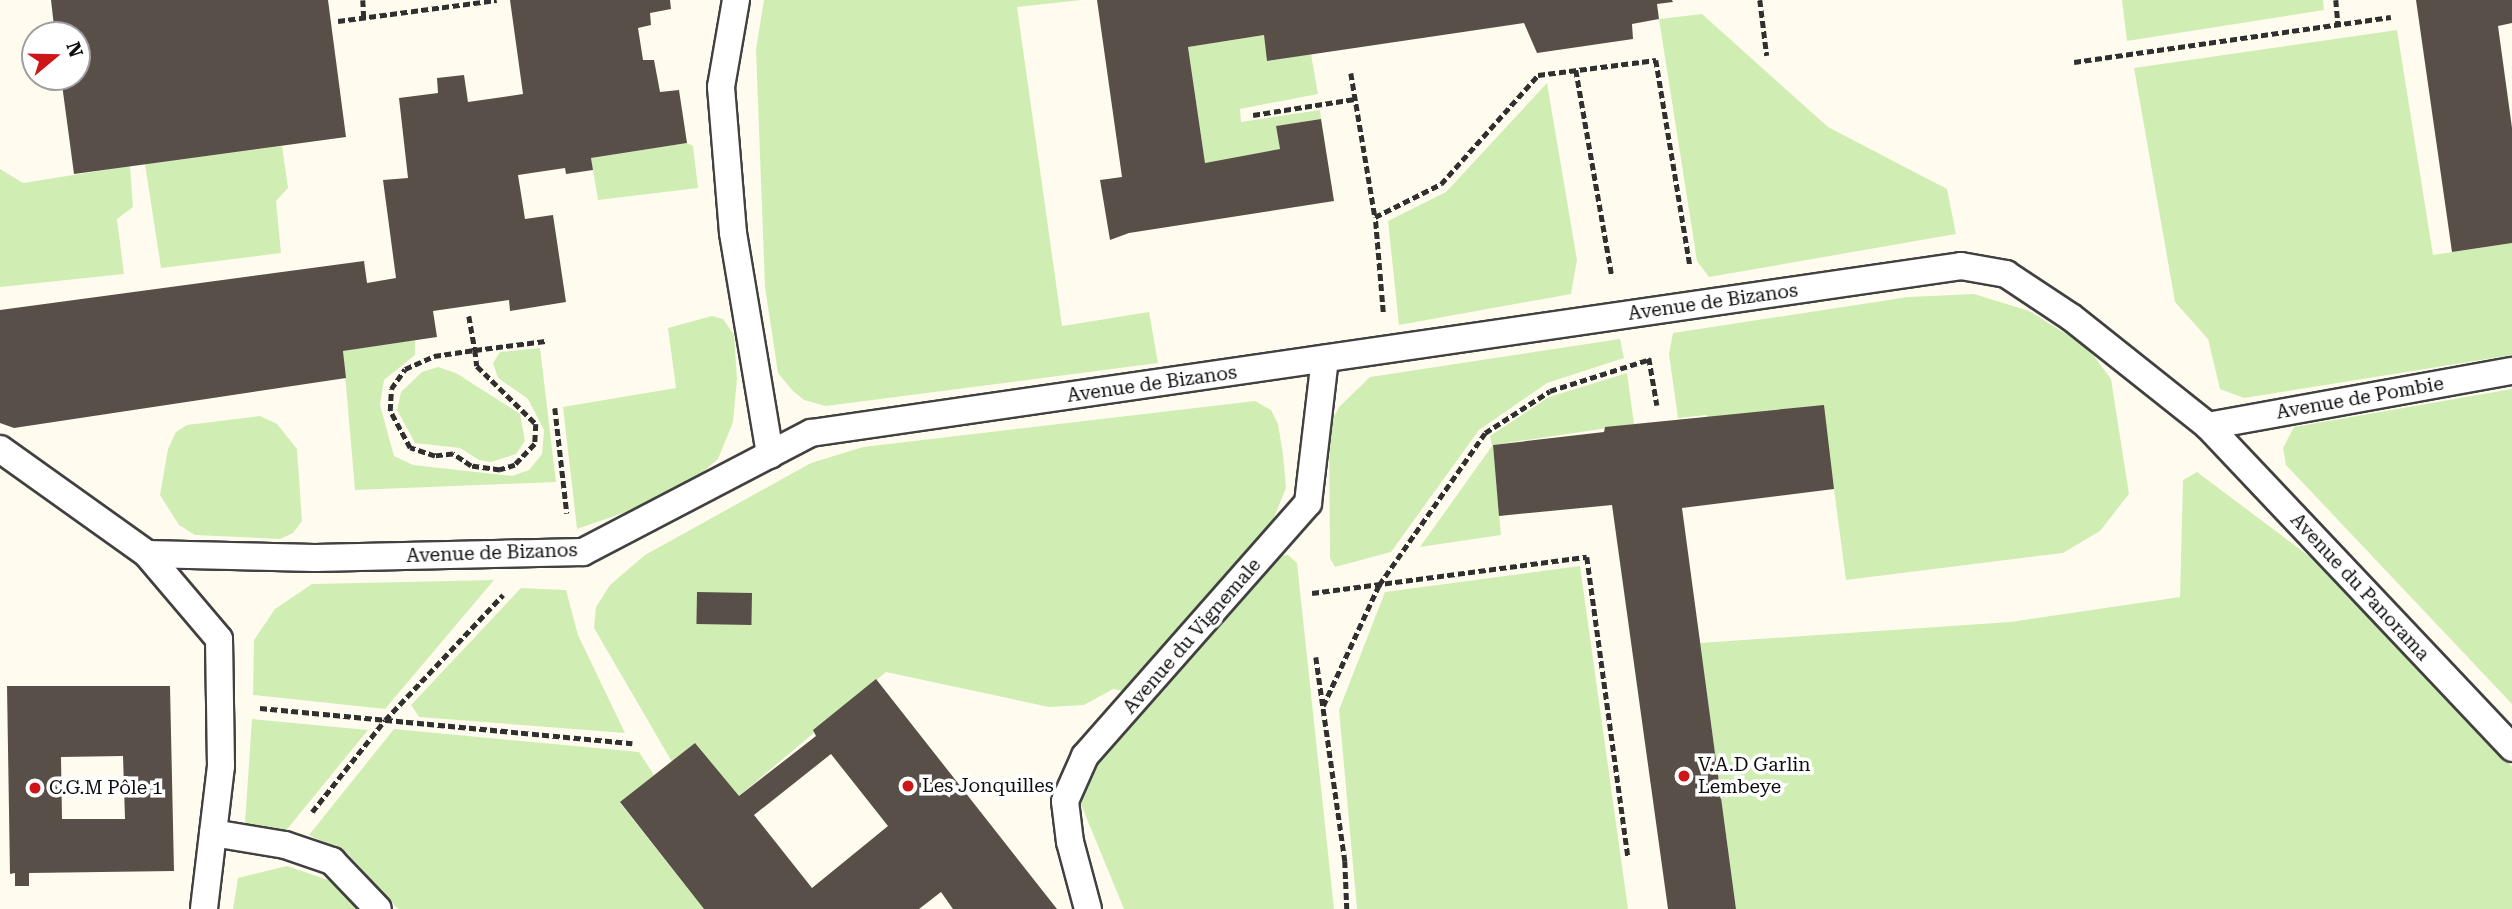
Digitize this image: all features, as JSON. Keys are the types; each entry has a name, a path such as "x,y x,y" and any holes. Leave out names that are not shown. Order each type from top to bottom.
{"lane":[{"path":"736,0 720,87 733,233 770,455"},
{"name":"Avenue de Bizanos","path":"146,554 315,558 583,552 811,433 1961,266 2006,274 2071,317 2146,380 2208,426"},
{"name":"Avenue du Vignemale","path":"1088,909 1070,842 1065,801 1085,755 1308,503 1325,359"},
{"name":"Avenue de Pombie","path":"2208,426 2512,371"},
{"name":"Avenue du Panorama","path":"2208,426 2512,748"},
{"path":"0,449 146,554 219,639 222,705 214,833 204,909"},
{"path":"214,833 285,845 332,861 378,909"}],"path":[{"path":"363,0 363,18"},
{"path":"338,21 497,0"},
{"path":"1760,0 1767,55"},
{"path":"2336,0 2338,25"},
{"path":"2074,62 2391,17"},
{"path":"1375,217 1441,184 1538,75 1656,60 1696,304"},
{"path":"1576,70 1631,314 1650,359 1657,405"},
{"path":"1351,73 1375,217 1386,350"},
{"path":"1253,115 1355,99"},
{"path":"469,316 475,350 477,366 536,424 535,444 515,465 500,470 471,466 453,454 435,456 410,449 390,411 391,389 405,369 434,356 475,350 545,341"},
{"path":"1323,706 1379,585 1485,433 1550,391 1650,359"},
{"path":"285,845 385,720 542,553 569,528 555,408"},
{"path":"1312,593 1587,557 1628,858"},
{"path":"1316,657 1345,861 1347,909"},
{"path":"222,705 632,743"}],"green space":[{"path":"764,0 1082,0 1017,7 1062,326 1149,312 1158,363 826,406 804,400 793,391 778,373 765,287 756,49"},
{"path":"2122,0 2323,0 2324,10 2127,41"},
{"path":"1702,14 1828,127 1947,189 1956,234 1709,277 1697,261 1659,19"},
{"path":"2397,30 2433,255 2512,243 2512,355 2244,398 2220,389 2208,339 2175,302 2134,68"},
{"path":"1264,35 1268,61 1311,54 1318,94 1240,109 1241,122 1320,110 1321,119 1276,126 1280,149 1205,163 1188,47"},
{"path":"1547,83 1577,260 1571,294 1399,325 1388,221 1446,192"},
{"path":"687,143 693,146 698,188 598,200 591,158"},
{"path":"282,146 288,188 276,201 281,253 161,268 145,164"},
{"path":"130,166 133,207 117,219 124,274 0,287 0,169 23,183"},
{"path":"1974,294 2029,311 2087,347 2111,379 2129,494 2100,531 2063,553 1846,580 1834,489 1707,420 1707,415 1678,418 1669,354 1673,333 1908,297"},
{"path":"712,316 723,319 734,335 737,379 733,422 718,459 691,482 626,512 577,529 563,407 676,388 668,328"},
{"path":"1620,339 1624,358 1547,383 1479,430 1391,552 1335,567 1330,558 1329,425 1340,406 1370,377"},
{"path":"415,340 415,355 384,380 380,405 394,456 413,465 512,476 529,470 542,454 544,430 528,399 498,378 493,363 500,352 540,348 556,482 355,490 343,351"},
{"path":"438,367 456,373 520,414 525,441 516,454 491,462 479,460 460,448 415,443 397,410 401,392 422,372"},
{"path":"1627,373 1634,424 1493,445 1501,535 1420,547 1492,446 1490,436 1549,397"},
{"path":"2512,389 2512,704 2286,465 2283,448 2294,427"},
{"path":"1255,401 1271,410 1278,424 1283,454 1286,488 1270,527 1123,691 1113,689 1084,705 1049,707 886,672 739,796 672,762 594,628 596,607 610,585 645,555 811,463 863,447"},
{"path":"260,416 277,424 297,449 302,521 293,533 280,539 195,535 179,525 160,495 168,449 176,432 187,425"},
{"path":"2197,472 2337,577 2512,767 2512,909 1736,909 1700,643 2010,622 2180,597 2183,480"},
{"path":"1288,555 1297,563 1334,909 1124,909 1080,802 1095,756 1277,556"},
{"path":"1580,566 1628,909 1357,909 1339,710 1385,592"},
{"path":"494,580 385,709 253,695 254,640 275,609 312,584"},
{"path":"521,588 566,590 578,635 625,733 419,717 411,705"},
{"path":"252,719 368,730 284,833 245,823"},
{"path":"394,729 639,752 654,775 620,803 704,909 398,909 348,854 309,835"},
{"path":"287,866 334,882 359,909 233,909 238,878"}],"building":[{"path":"51,0 328,0 346,137 74,174 63,91 91,91 91,21 53,21"},
{"path":"510,0 670,0 671,9 650,13 651,25 638,28 643,60 654,60 660,92 679,90 687,143 591,158 593,170 566,174 565,168 518,175 525,219 553,215 566,302 510,311 509,300 433,311 437,337 343,351 346,378 14,428 0,423 0,310 364,261 367,283 396,278 383,180 408,178 399,98 438,93 437,78 464,75 468,102 523,94"},
{"path":"1097,0 1673,2 1657,4 1659,19 1632,24 1633,39 1537,53 1524,23 1267,61 1264,35 1188,47 1205,163 1280,149 1276,126 1321,119 1334,201 1129,233 1110,240 1100,180 1122,177"},
{"path":"2416,0 2512,0 2512,23 2498,26 2512,128 2512,243 2452,252"},
{"name":"V.A.D Garlin Lembeye","path":"1824,405 1834,489 1682,508 1736,909 1668,909 1612,505 1499,516 1493,445 1604,432 1605,427"},
{"path":"697,592 752,593 751,625 696,624"},
{"name":"Les Jonquilles","path":"876,679 1057,909 953,909 941,892 919,909 704,909 620,802 695,743 739,796 816,736 813,730","holes":["831,754 888,826 812,888 754,815"]},
{"name":"C.G.M Pôle 1","path":"7,686 170,686 174,871 29,873 29,886 15,886 15,873 10,874","holes":["123,756 125,819 62,819 61,757"]}],"place":[{"name":"V.A.D Garlin Lembeye","path":"1684,776"},
{"name":"Les Jonquilles","path":"908,786"},
{"name":"C.G.M Pôle 1","path":"35,788"}]}
